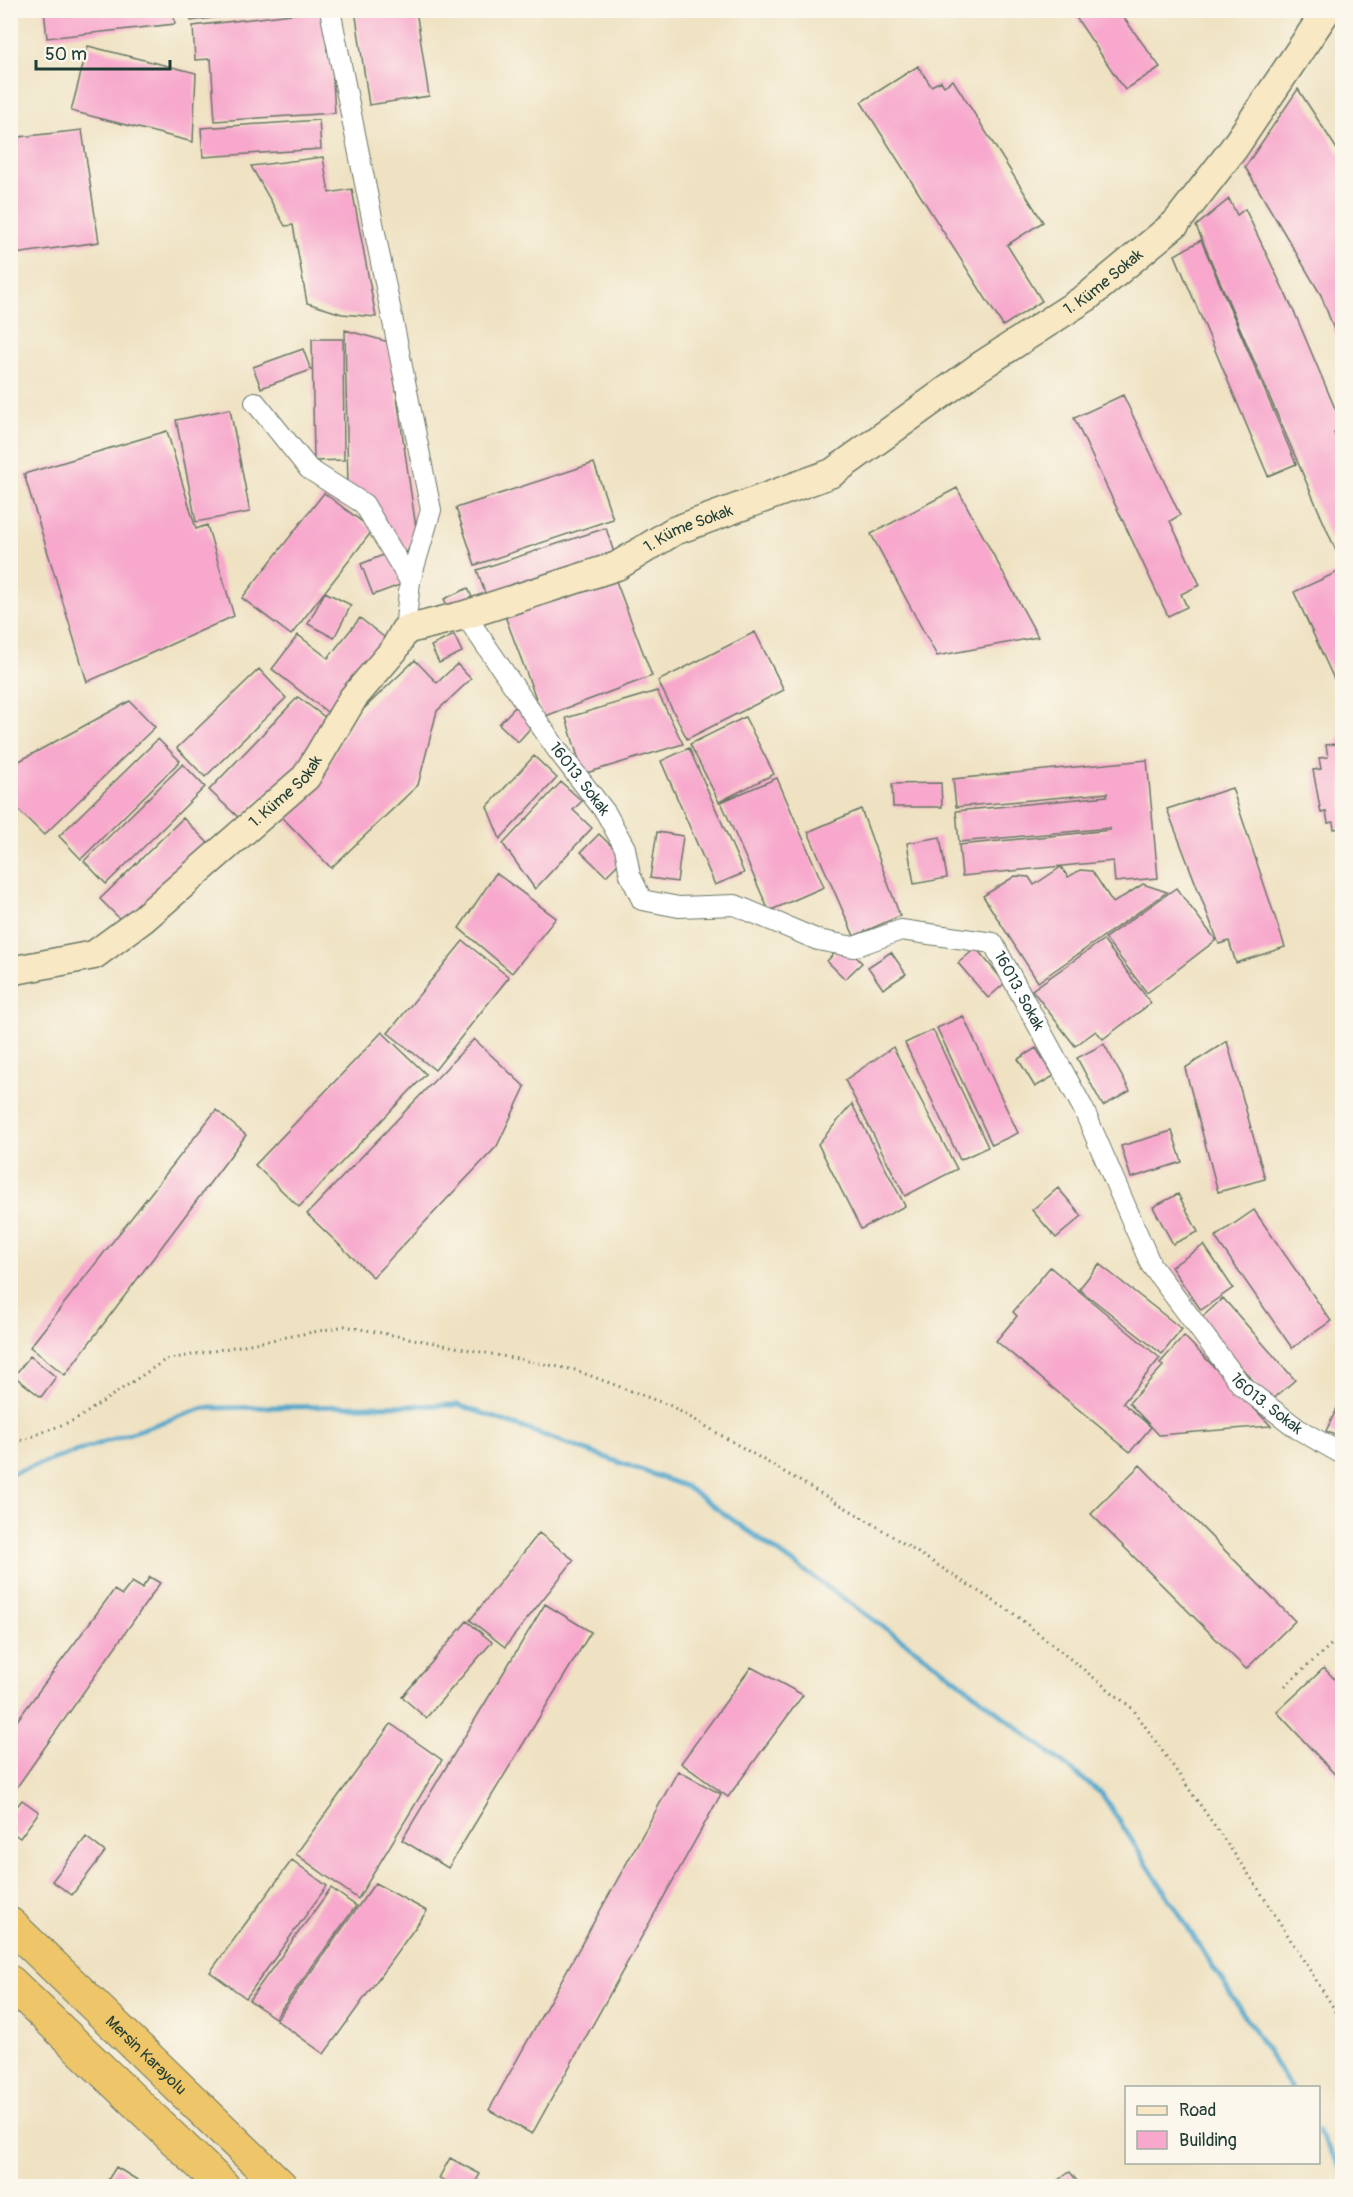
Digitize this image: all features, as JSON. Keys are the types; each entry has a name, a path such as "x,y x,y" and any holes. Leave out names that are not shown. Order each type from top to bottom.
{"highway":[{"name":"Mersin Karayolu","path":"10,1924 281,2187"},
{"path":"10,1982 223,2187"}],"street":[{"path":"330,10 431,510 410,581 405,630"},
{"name":"1. Küme Sokak","path":"10,971 94,954 143,919 306,777 353,698 394,650 405,630 465,615 617,566 674,531 832,473 979,367 1087,297 1176,224 1234,148 1327,10"},
{"path":"255,402 309,469 364,504 410,581"},
{"name":"16013. Sokak","path":"465,615 558,751 606,813 626,848 630,875 642,900 679,907 735,905 818,940 854,947 900,930 993,943 1083,1107 1150,1265 1242,1386 1298,1429 1342,1454"}],"path":[{"path":"10,1445 77,1419 165,1360 345,1326 575,1370 671,1406 870,1522 1014,1614 1133,1709 1254,1882 1342,2021"},
{"path":"1285,1686 1342,1635"}],"building":[{"path":"44,10 173,10 175,24 47,38"},
{"path":"190,10 257,10 257,12 191,21"},
{"path":"324,10 327,51 331,51 335,113 215,121 211,59 195,60 193,26"},
{"path":"355,10 416,10 429,96 369,105"},
{"path":"1071,10 1118,10 1160,67 1125,90"},
{"path":"88,46 196,73 193,142 71,111"},
{"path":"918,66 931,86 941,81 944,86 953,80 1043,222 1007,245 1042,301 1003,326 861,102"},
{"path":"1298,89 1342,157 1342,351 1321,295 1245,167"},
{"path":"319,120 321,149 203,157 201,128"},
{"path":"82,130 99,242 15,254 10,217 10,138"},
{"path":"323,157 329,193 352,189 376,317 342,314 307,303 293,225 285,226 251,166"},
{"path":"1229,199 1237,215 1245,209 1296,316 1342,425 1342,430 1334,433 1342,453 1342,565 1196,226"},
{"path":"1201,240 1296,464 1268,476 1175,255"},
{"path":"345,330 389,342 417,535 405,555 366,493 348,490"},
{"path":"312,339 343,339 344,460 314,461"},
{"path":"303,349 311,370 261,388 253,367"},
{"path":"1123,395 1180,515 1170,521 1200,585 1181,594 1187,607 1168,616 1074,418"},
{"path":"230,409 250,512 196,522 176,420"},
{"path":"167,431 196,529 207,525 234,616 87,682 24,474"},
{"path":"594,463 613,519 475,565 456,508"},
{"path":"957,488 1038,637 937,656 871,534"},
{"path":"324,493 373,530 291,635 242,598"},
{"path":"606,528 615,556 487,599 477,570"},
{"path":"398,549 410,581 373,595 361,564"},
{"path":"1342,570 1342,676 1334,679 1294,592"},
{"path":"616,581 652,676 543,717 505,616"},
{"path":"468,588 473,600 450,611 444,599"},
{"path":"325,592 351,605 334,638 308,624"},
{"path":"360,618 389,641 331,715 272,669 298,635 328,658"},
{"path":"755,632 784,690 687,739 658,681"},
{"path":"454,635 462,652 439,663 431,646"},
{"path":"415,660 437,683 457,664 471,679 437,711 418,785 331,868 282,817 318,783 352,720"},
{"path":"259,669 286,698 205,777 177,748"},
{"path":"657,691 683,744 583,774 566,718"},
{"path":"298,697 330,721 303,762 239,818 209,790"},
{"path":"130,701 155,727 44,835 10,802 10,766"},
{"path":"516,706 535,723 518,742 499,724"},
{"path":"745,717 774,774 719,802 690,744"},
{"path":"1342,729 1342,828 1334,829 1333,822 1328,823 1326,812 1321,813 1313,770 1321,769 1319,758 1328,757 1326,745 1336,744"},
{"path":"158,739 180,761 81,859 59,836"},
{"path":"689,748 744,873 715,885 661,761"},
{"path":"534,756 557,778 500,839 487,807"},
{"path":"1147,760 1158,878 1115,882 1113,861 962,876 959,845 1110,830 1110,828 959,842 956,811 1107,796 1107,793 956,807 953,779"},
{"path":"183,764 205,787 106,884 84,861"},
{"path":"777,778 824,887 769,911 721,802"},
{"path":"561,782 582,801 573,810 592,828 535,889 503,844"},
{"path":"941,783 942,807 893,807 892,784"},
{"path":"1232,788 1285,947 1236,963 1229,941 1219,944 1167,809"},
{"path":"861,809 900,916 854,936 808,832"},
{"path":"183,818 208,843 123,922 100,899"},
{"path":"657,832 683,836 677,882 650,878"},
{"path":"599,834 624,858 606,876 581,852"},
{"path":"940,837 947,878 914,884 907,843"},
{"path":"1061,867 1068,877 1080,870 1092,871 1113,903 1143,884 1167,892 1038,982 983,896 1015,876 1029,877 1034,885"},
{"path":"496,873 556,918 512,973 459,928"},
{"path":"1176,888 1216,940 1147,993 1105,938"},
{"path":"1103,940 1151,1003 1103,1039 1096,1031 1075,1046 1032,990"},
{"path":"463,941 509,977 435,1070 388,1033"},
{"path":"844,944 862,963 845,979 827,961"},
{"path":"976,948 1005,983 988,998 958,963"},
{"path":"891,952 906,974 883,989 868,967"},
{"path":"963,1016 1018,1133 992,1145 937,1028"},
{"path":"933,1030 988,1147 960,1160 905,1043"},
{"path":"382,1032 426,1074 299,1207 255,1165"},
{"path":"474,1039 525,1087 497,1146 373,1277 307,1214"},
{"path":"1227,1041 1265,1179 1218,1192 1185,1068"},
{"path":"1104,1044 1130,1091 1103,1106 1077,1058"},
{"path":"893,1047 957,1169 905,1196 845,1080"},
{"path":"1036,1048 1054,1076 1035,1087 1018,1059"},
{"path":"852,1104 905,1206 861,1229 818,1144"},
{"path":"216,1110 246,1135 65,1375 30,1347"},
{"path":"1172,1131 1182,1162 1131,1178 1121,1146"},
{"path":"1058,1188 1082,1216 1056,1238 1032,1210"},
{"path":"1178,1194 1198,1232 1173,1244 1153,1207"},
{"path":"1254,1210 1331,1321 1292,1348 1215,1237"},
{"path":"1204,1245 1233,1288 1201,1310 1171,1267"},
{"path":"1099,1264 1182,1329 1162,1354 1079,1289"},
{"path":"1050,1267 1160,1358 1123,1403 1151,1427 1130,1452 996,1341 1017,1316 1013,1312"},
{"path":"1223,1298 1295,1380 1271,1401 1199,1320"},
{"path":"1184,1336 1271,1426 1159,1435 1129,1403 1163,1366 1160,1363"},
{"path":"30,1356 56,1377 41,1397 14,1376"},
{"path":"1340,1402 1342,1403 1342,1439 1326,1431"},
{"path":"1140,1465 1295,1621 1246,1669 1091,1514"},
{"path":"539,1533 574,1560 505,1647 470,1620"},
{"path":"150,1577 160,1583 10,1797 10,1730 114,1590 122,1595 132,1582 142,1588"},
{"path":"545,1604 591,1632 448,1868 402,1840"},
{"path":"467,1621 492,1642 426,1718 402,1697"},
{"path":"751,1667 803,1695 728,1797 681,1763"},
{"path":"1324,1668 1342,1687 1342,1782 1277,1712"},
{"path":"391,1724 442,1760 358,1899 296,1854"},
{"path":"678,1771 721,1794 532,2134 489,2110"},
{"path":"22,1800 39,1812 20,1838 10,1831 10,1815"},
{"path":"86,1837 105,1852 72,1895 52,1881"},
{"path":"292,1860 327,1886 246,1998 210,1972"},
{"path":"375,1883 427,1911 324,2054 276,2020"},
{"path":"331,1888 356,1906 275,2018 249,2000"},
{"path":"450,2158 480,2174 473,2186 454,2186 439,2178"},
{"path":"116,2167 139,2181 135,2186 104,2186"},
{"path":"1070,2172 1081,2186 1049,2186"}],"waterway":[{"path":"10,1474 204,1408 459,1405 685,1486 947,1672 1102,1794 1290,2086"},
{"path":"1320,2134 1342,2169"}]}
